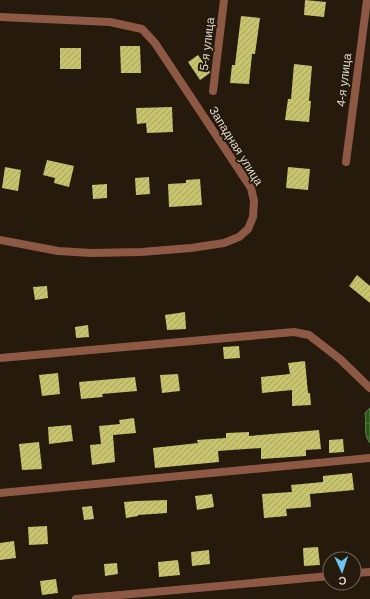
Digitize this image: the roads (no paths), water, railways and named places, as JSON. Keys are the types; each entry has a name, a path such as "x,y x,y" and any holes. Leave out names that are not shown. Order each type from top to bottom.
{"street":[{"name":"5-я улица","path":"213,91 224,0"},
{"name":"4-я улица","path":"346,162 367,0"},
{"name":"Западная улица","path":"0,17 110,22 142,29 155,43 247,181 251,188 254,201 253,217 248,229 239,237 224,243 198,248 141,252 91,253 58,251 0,240"},
{"path":"0,358 294,332 309,335 340,359 370,388"},
{"path":"0,493 370,458"},
{"path":"76,599 322,577"}],"water":[{"path":"370,408 370,443 366,435 365,413"}]}
